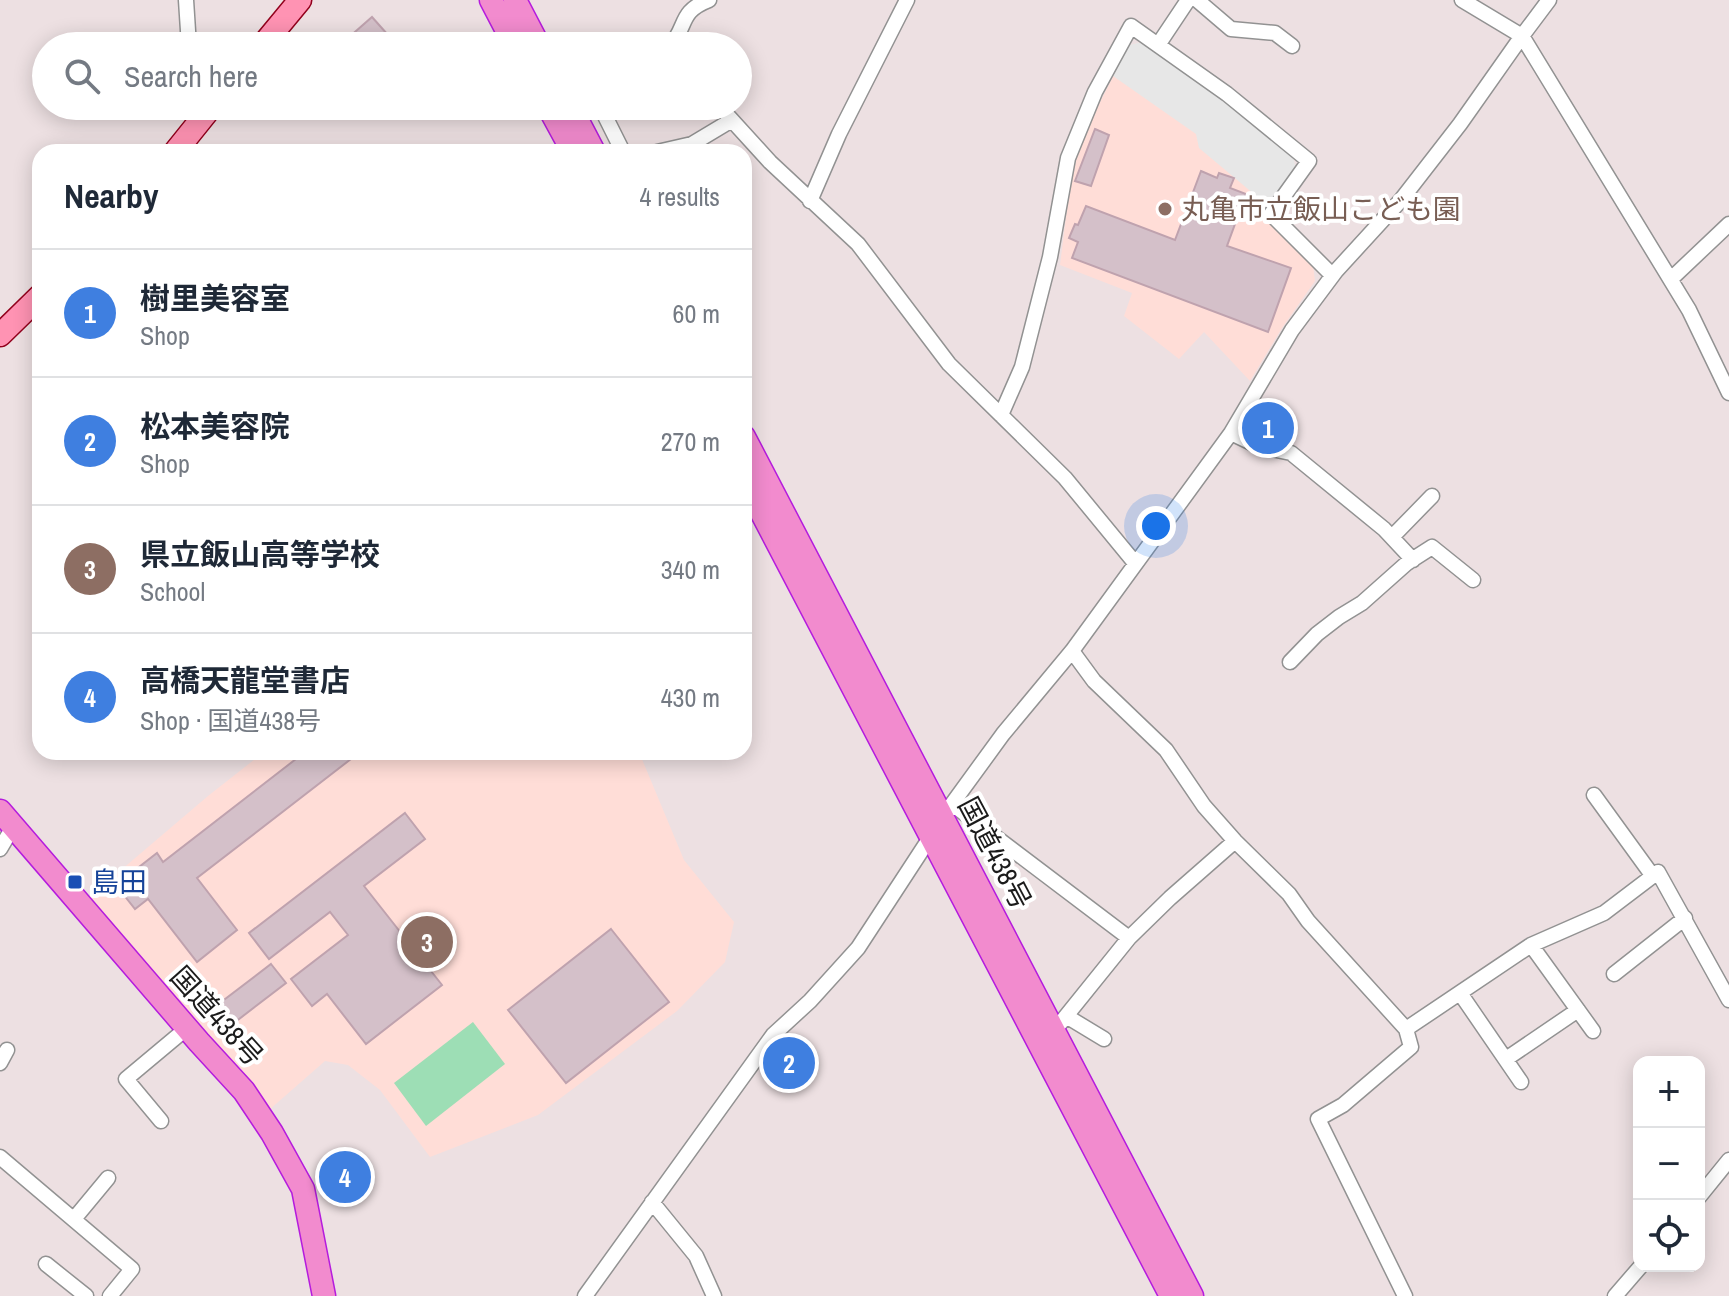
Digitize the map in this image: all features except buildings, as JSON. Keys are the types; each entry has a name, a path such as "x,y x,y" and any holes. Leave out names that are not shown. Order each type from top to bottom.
{"highway":[{"path":"491,0 508,32"},
{"path":"515,0 532,32"},
{"path":"556,120 569,144"},
{"path":"577,120 590,144"},
{"name":"国道438号","path":"752,452 942,820 1171,1296"},
{"name":"国道438号","path":"752,493 1060,1024 1192,1296"},
{"name":"国道438号","path":"7,819 244,1091 272,1133 303,1189 324,1296"}],"main road":[{"path":"274,32 300,0"},
{"path":"181,144 197,120"},
{"path":"0,335 32,304"}],"street":[{"path":"186,0 188,32"},
{"path":"678,32 683,19 695,6 709,0"},
{"path":"810,201 839,134 907,0"},
{"path":"1158,45 1188,0"},
{"path":"1197,0 1231,29 1275,33 1292,46"},
{"path":"1462,0 1522,36 1689,310 1729,393"},
{"path":"585,1296 773,1035 810,1001 858,948 1003,734 1072,651 1231,433 1292,330 1332,275 1401,200 1549,0"},
{"path":"1001,415 1025,353 1050,257 1068,158 1095,92 1131,26 1227,94 1309,161 1271,214 1332,275"},
{"path":"607,120 619,144"},
{"path":"692,144 732,120 810,201 858,244 949,364 1065,478 1135,563"},
{"path":"1671,279 1729,224"},
{"path":"1231,433 1258,446 1291,453 1392,537 1413,560"},
{"path":"1392,537 1432,496"},
{"path":"1290,662 1317,634 1362,603 1432,547 1473,580"},
{"path":"1072,651 1094,681 1166,750 1204,806 1289,894 1308,921 1406,1029 1411,1047 1343,1105 1318,1119 1405,1296"},
{"path":"1594,795 1652,875"},
{"path":"0,849 7,819"},
{"path":"942,820 1129,938"},
{"path":"1104,1039 1060,1024 1129,938 1235,841"},
{"path":"1406,1029 1531,945 1604,913 1658,872 1729,1000"},
{"path":"1614,974 1685,918"},
{"path":"1531,945 1593,1031"},
{"path":"1460,993 1521,1082"},
{"path":"1506,1059 1578,1010"},
{"path":"161,1121 126,1079 187,1028"},
{"path":"0,1157 132,1269 116,1294"},
{"path":"1705,1190 1729,1160"},
{"path":"74,1219 108,1178"},
{"path":"652,1202 696,1256 714,1296"},
{"path":"46,1264 86,1296"},
{"path":"1615,1296 1636,1272"}],"shaded area":[{"name":"丸亀市立飯山こども園","path":"1141,42 1240,112 1294,158 1296,171 1261,212 1313,265 1315,281 1250,381 1204,332 1179,359 1124,316 1132,293 1060,265 1068,201 1086,130 1129,45"},
{"path":"1141,42 1240,112 1294,158 1296,171 1267,205 1199,148 1196,134 1113,76 1129,45"},
{"path":"254,760 642,760 684,860 734,922 725,962 677,1011 538,1115 430,1157 380,1090 348,1065 325,1061 269,1110 87,899"},
{"path":"473,1022 505,1064 426,1126 394,1083"}],"place":[{"name":"丸亀市立飯山こども園","path":"1165,209"},
{"name":"樹里美容室","path":"1268,428"},
{"name":"島田","path":"75,882"},
{"name":"県立飯山高等学校","path":"427,942"},
{"name":"松本美容院","path":"789,1063"},
{"name":"高橋天龍堂書店","path":"345,1177"}]}
